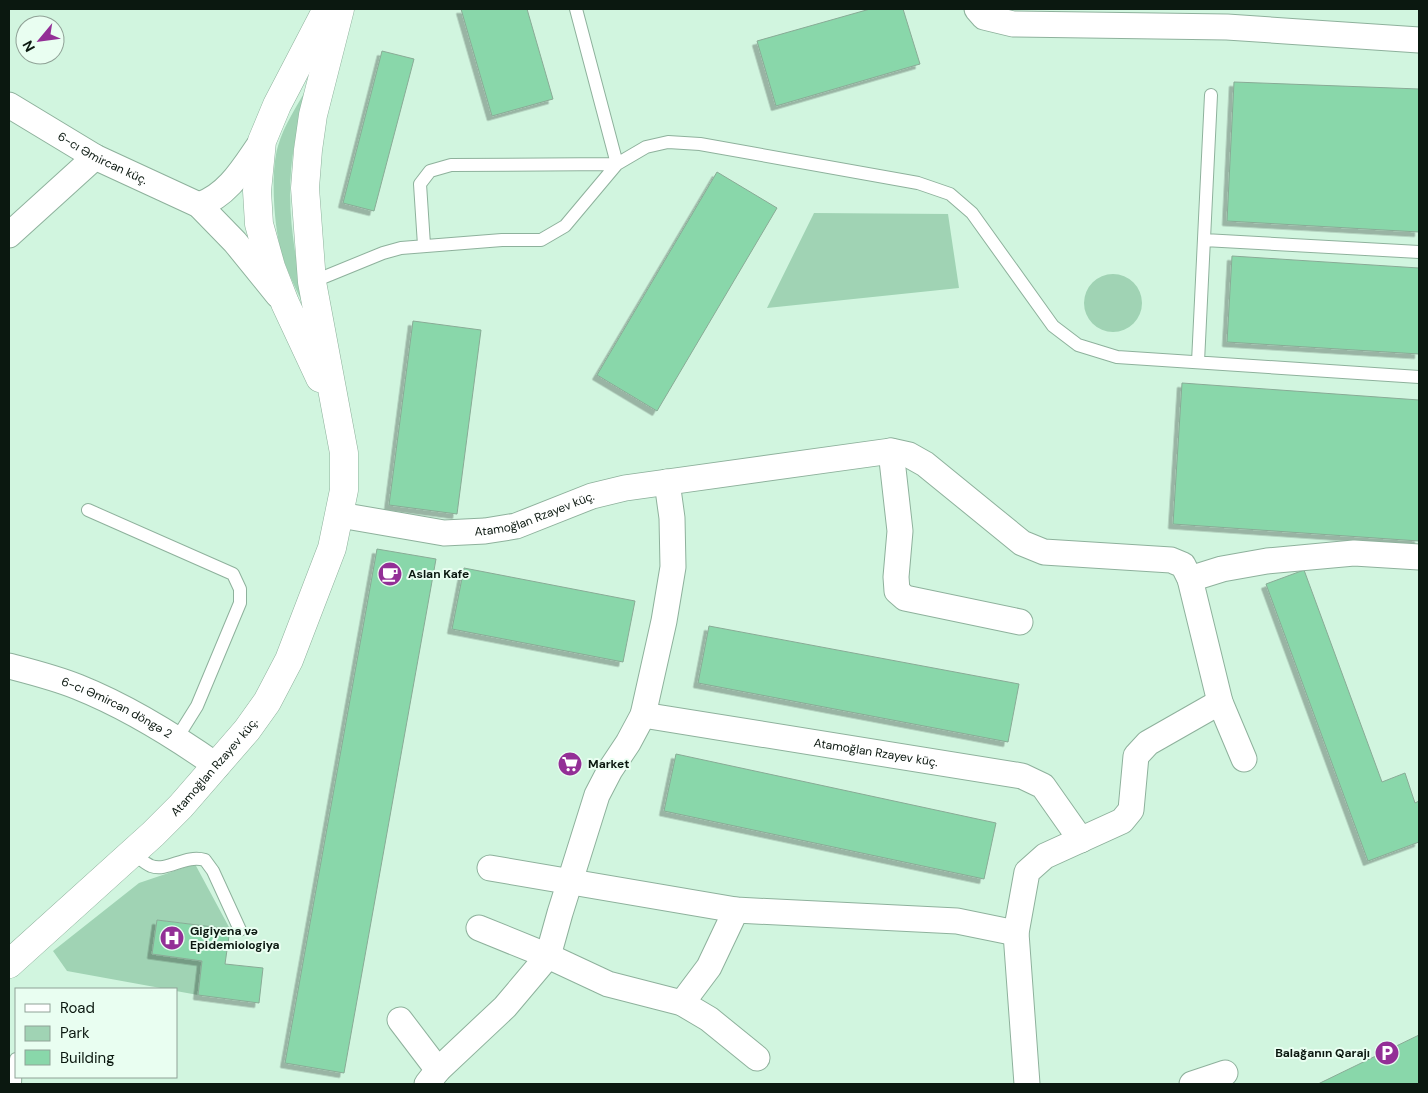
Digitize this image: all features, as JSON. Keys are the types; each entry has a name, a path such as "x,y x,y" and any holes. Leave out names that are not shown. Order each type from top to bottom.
{"street":[{"path":"285,304 236,242 199,205 211,201 230,186 262,141 277,105 327,9"},
{"path":"337,413 312,282 305,188 313,115 340,9"},
{"path":"977,9 984,17 1013,24 1227,18 1419,40"},
{"name":"6-cı Əmircan küç.","path":"9,105 95,157 199,205"},
{"path":"262,141 257,191 259,224 271,267 285,304 337,413"},
{"path":"9,235 95,157"},
{"name":"Atamoğlan Rzayev küç.","path":"9,964 182,806 247,730 267,702 289,660 332,548 340,515 344,490 344,453 337,413"},
{"path":"891,451 900,531 896,577 897,591 905,598 1020,622"},
{"name":"Atamoğlan Rzayev küç.","path":"340,515 444,533 485,531 516,526 592,496 625,488 891,451 908,455 925,464 1022,543 1044,552 1171,560 1182,565 1190,579 1220,702 1244,759"},
{"path":"400,1020 433,1077 505,1007 548,956 597,795 643,715 664,621 672,566 672,518 667,482"},
{"path":"1190,579 1222,569 1296,558 1354,553 1419,557"},
{"name":"6-cı Əmircan döngə 2","path":"9,666 78,687 138,716 177,738 217,766"},
{"path":"1027,1084 1016,933 1027,872 1045,856 1122,821 1130,810 1136,756 1148,743 1220,702"},
{"name":"Atamoğlan Rzayev küç.","path":"643,715 1022,776 1043,786 1081,840"},
{"path":"490,868 736,910 957,921 1016,933"},
{"path":"682,1004 710,967 736,910"},
{"path":"479,928 548,956 608,984 682,1004 709,1019 757,1058"},
{"path":"1192,1084 1225,1073"}],"lane":[{"path":"576,9 617,164"},
{"path":"1198,362 1211,95"},
{"path":"312,282 383,253 401,248 502,240 541,240 565,226 617,164 653,145 668,142 700,144 926,185 950,194 972,213 1053,326 1078,345 1117,357 1419,377"},
{"path":"424,245 420,184 430,171 451,165 617,164"},
{"path":"1204,240 1419,252"},
{"path":"88,510 233,574 240,588 240,603 197,706 177,738"},
{"path":"131,852 151,866 163,867 196,857 205,860 213,871 240,930"}],"green space":[{"path":"307,88 291,171 290,207 300,280 308,315 282,255 274,201 274,171 278,146 291,116"},
{"path":"814,213 948,214 959,288 767,308"},
{"path":"1107,274 1119,274 1134,282 1142,297 1142,309 1134,324 1119,332 1107,332 1092,324 1084,309 1084,297 1092,282"},
{"path":"195,864 230,929 157,920 153,954 202,961 198,995 178,991 178,988 160,988 67,971 53,951 139,883"}],"building":[{"path":"461,9 527,9 553,99 492,116"},
{"path":"870,9 903,9 920,64 776,106 757,41"},
{"path":"382,51 414,59 374,211 343,203"},
{"path":"1234,82 1419,89 1419,232 1227,221"},
{"path":"717,172 777,208 657,411 597,375"},
{"path":"1232,256 1419,268 1419,354 1227,342"},
{"path":"413,321 481,330 457,514 389,505"},
{"path":"1182,383 1419,400 1419,541 1173,524"},
{"path":"377,549 436,559 344,1073 285,1063"},
{"path":"464,568 635,601 623,662 452,629"},
{"path":"1304,570 1382,782 1405,773 1415,803 1419,801 1419,842 1368,861 1266,584"},
{"path":"709,626 1019,684 1008,742 698,683"},
{"path":"676,754 996,823 984,879 664,811"},
{"path":"157,920 230,929 225,964 263,968 259,1003 198,995 202,961 152,954"},
{"name":"Balağanın Qarajı","path":"1419,1035 1419,1084 1318,1084"}],"place":[{"name":"Aslan Kafe","path":"390,574"},
{"name":"Market","path":"570,764"},
{"name":"Gigiyena və Epidemiologiya","path":"172,938"},
{"name":"Balağanın Qarajı","path":"1387,1053"}]}
